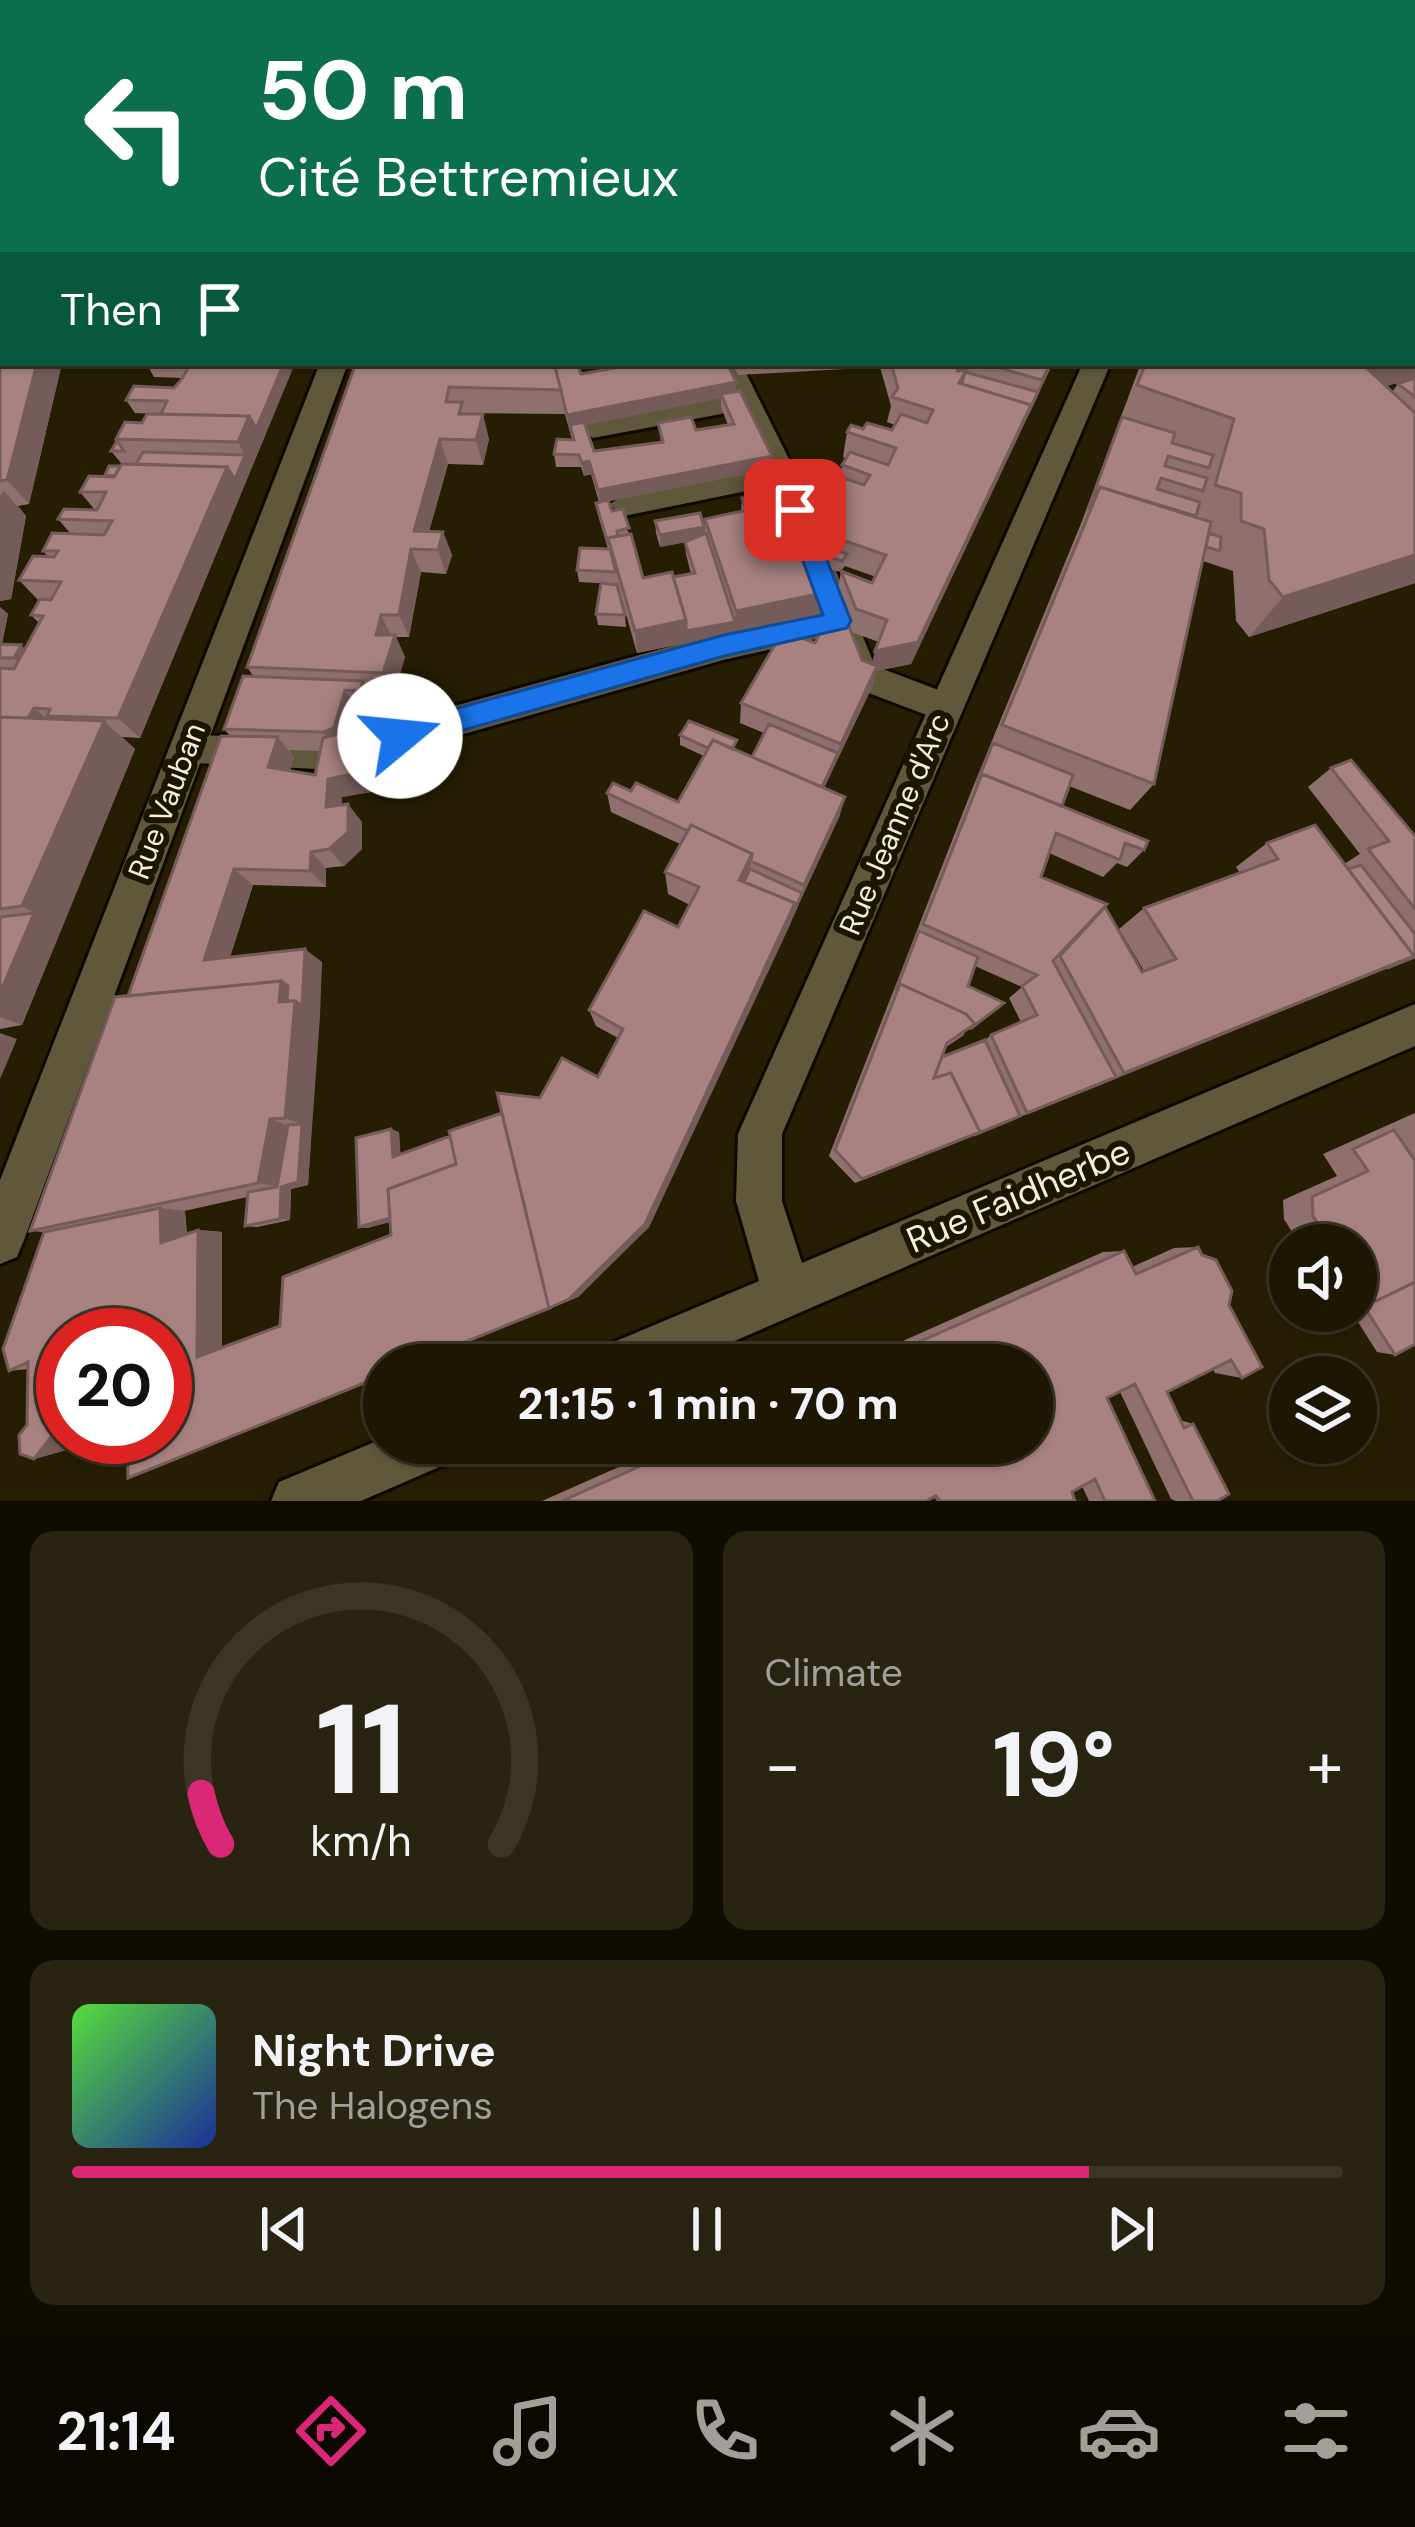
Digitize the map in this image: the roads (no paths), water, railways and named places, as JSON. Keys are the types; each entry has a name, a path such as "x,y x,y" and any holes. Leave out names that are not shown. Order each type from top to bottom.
{"street":[{"name":"Rue Vauban","path":"0,1240 333,366"},
{"path":"729,366 781,472 862,676 945,707"},
{"name":"Rue Jeanne d'Arc","path":"787,1294 759,1201 760,1134 1096,366"},
{"path":"592,428 746,400"},
{"path":"624,505 781,472"},
{"path":"186,751 338,754 702,651 838,621"},
{"name":"Rue Faidherbe","path":"669,1344 1415,1024"},
{"path":"298,1501 385,1464"}]}
